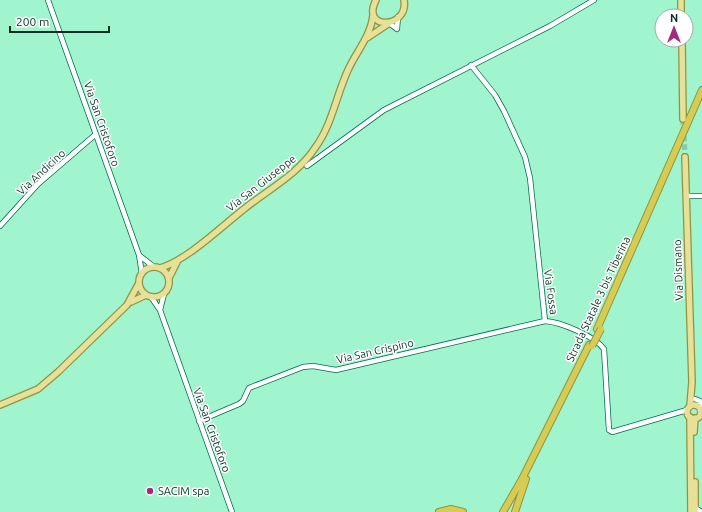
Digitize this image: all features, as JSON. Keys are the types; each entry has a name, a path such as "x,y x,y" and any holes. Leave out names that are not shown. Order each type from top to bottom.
{"highway":[{"name":"Strada Statale 3 bis Tiberina","path":"599,329 702,90"},
{"name":"Strada Statale 3 bis Tiberina","path":"507,512 591,346 702,100"},
{"name":"Strada Statale 3 bis Tiberina","path":"503,512 524,479"},
{"path":"515,512 524,479"},
{"path":"439,512 451,510 463,512"}],"main road":[{"path":"404,0 404,7"},
{"path":"398,17 409,0"},
{"name":"Via San Giuseppe","path":"157,268 179,260 259,197 276,186 308,158 316,147 328,124 348,70 365,39 372,22 374,1"},
{"path":"373,15 381,23 389,23"},
{"name":"Via San Giuseppe","path":"365,39 398,17"},
{"path":"682,48 683,119"},
{"name":"Via Dismano","path":"685,157 692,382 695,409"},
{"name":"Via San Giuseppe","path":"168,278 179,260"},
{"path":"0,405 38,389 80,352 128,305 142,274 147,269 157,268 165,272 168,278 168,286 164,294 149,296 128,305"},
{"path":"139,283 141,290 149,296"},
{"name":"Via Dismano","path":"692,382 695,399 694,511"}],"street":[{"name":"Via San Cristoforo","path":"48,0 139,255 142,274"},
{"path":"307,166 384,110 550,26 594,0"},
{"path":"389,23 398,30 398,17"},
{"name":"Via Fossa","path":"469,67 495,95 525,157 530,178 544,321 554,322 590,337 600,343 604,349 609,430 612,432 675,413 695,409"},
{"name":"Via Andicino","path":"0,226 44,178 96,134"},
{"path":"686,196 702,196"},
{"path":"139,255 157,268"},
{"path":"160,310 164,294"},
{"name":"Via San Cristoforo","path":"149,296 160,310 232,512"},
{"name":"Via San Crispino","path":"199,421 239,404 243,401 249,388 303,367 313,366 336,370 544,321"},
{"path":"694,511 702,512"}],"tunnel":[{"path":"683,119 685,157"}],"place":[{"name":"SACIM spa","path":"150,491"}]}
